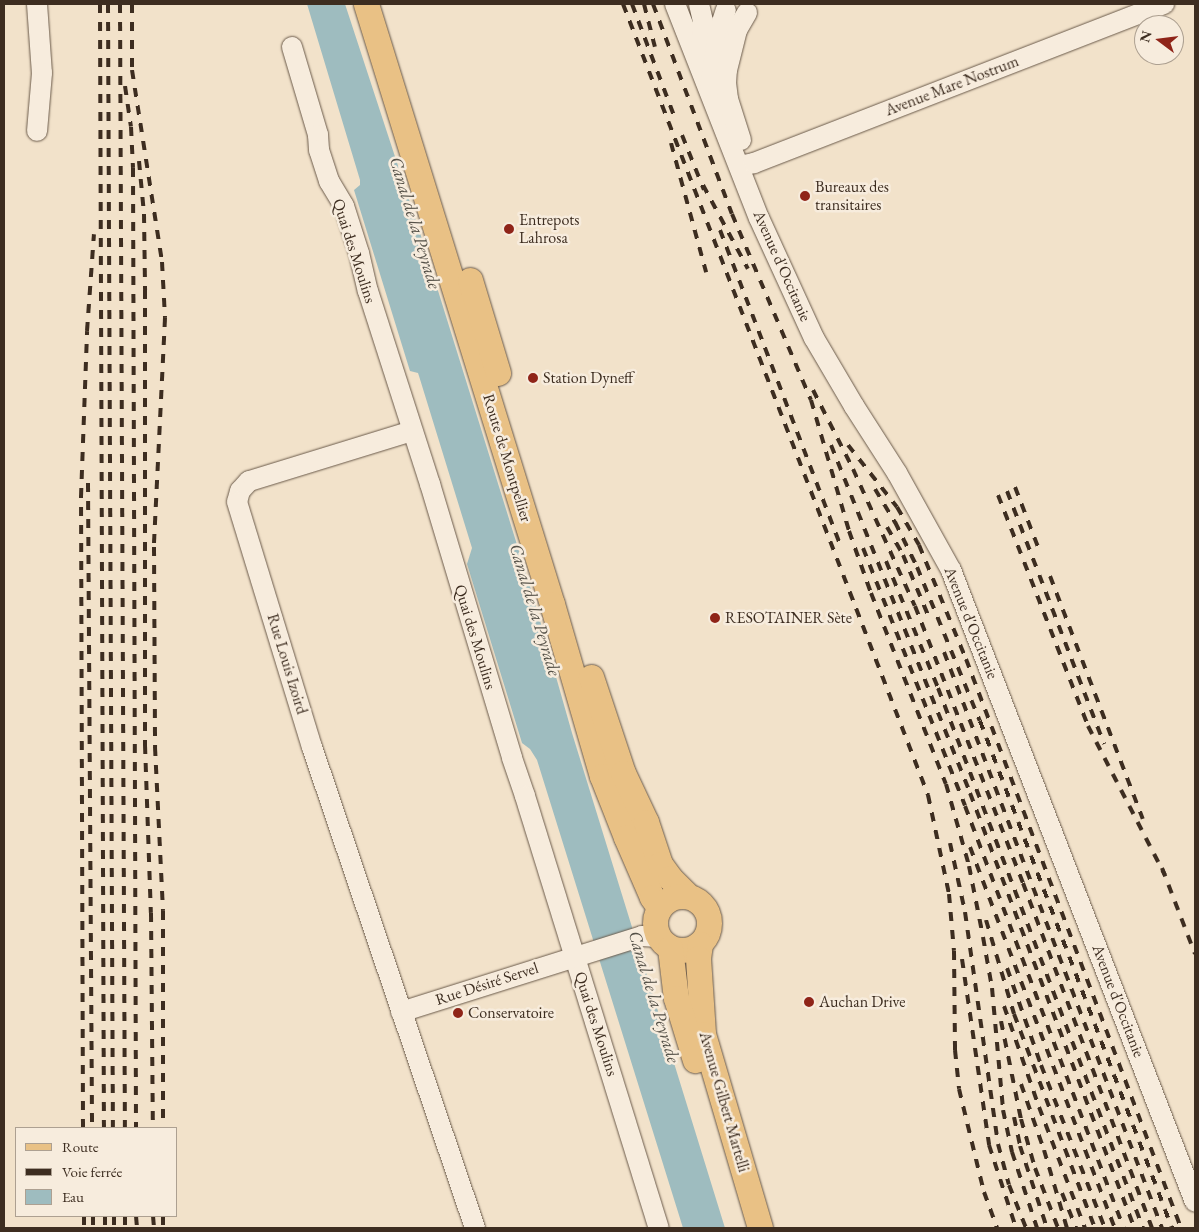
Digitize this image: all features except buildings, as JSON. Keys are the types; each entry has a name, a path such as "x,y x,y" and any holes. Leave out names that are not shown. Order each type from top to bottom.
{"main road":[{"name":"Route de Montpellier","path":"366,4 552,604 602,776 652,897 657,931"},
{"name":"Route de Montpellier","path":"382,4 486,332 597,696 623,773 646,822 660,864 670,878 688,896"},
{"path":"688,896 703,906 708,914 708,930 700,944 686,951 657,931 672,898 688,896"},
{"name":"Avenue Gilbert Martelli","path":"657,931 746,1228"},
{"name":"Avenue Gilbert Martelli","path":"700,944 698,958 702,1034 760,1228"}],"street":[{"path":"37,4 42,74 37,131"},
{"name":"Avenue d'Occitanie","path":"675,4 701,66"},
{"name":"Avenue d'Occitanie","path":"686,4 709,91 759,218 814,338 854,406 898,473 951,570 1195,1202"},
{"name":"Avenue d'Occitanie","path":"700,4 704,21 701,66"},
{"name":"Avenue Mare Nostrum","path":"739,166 754,163 1164,4"},
{"path":"709,91 723,7 739,10 747,7"},
{"path":"739,166 743,148 728,99 727,70 737,30 747,7"},
{"name":"Quai des Moulins","path":"292,47 318,136 319,150 329,181 344,206 412,431 583,954 657,1219"},
{"name":"Rue Louis Izoird","path":"412,431 249,481 240,491 237,502 312,747 475,1228"},
{"name":"Rue Désiré Servel","path":"401,1012 657,931"}],"water":[{"name":"Canal de la Peyrade","path":"307,4 345,4 421,236 533,596 572,733 725,1228 683,1228 537,760 530,749 522,743 467,564 472,548 419,376 418,373 410,371 354,190 360,185 360,180"}],"railway":[{"path":"100,4 104,1127"},
{"path":"108,4 113,1127"},
{"path":"120,4 125,1127"},
{"path":"132,4 132,70 162,262 165,318 154,547 155,747 163,911 163,1127"},
{"path":"623,4 928,795 949,894 954,951 955,1050 959,1089 984,1192 997,1228"},
{"path":"632,4 674,116"},
{"path":"644,4 655,47"},
{"path":"653,4 732,214 811,400 849,531 871,593 946,784 969,866 992,988 1003,1110 1012,1152 1037,1228"},
{"path":"125,86 131,127 133,168 136,1127"},
{"path":"682,135 704,190"},
{"path":"671,143 706,272"},
{"path":"139,161 144,214 145,745 151,913 153,1127"},
{"path":"703,185 748,269"},
{"path":"720,230 841,547"},
{"path":"83,1127 81,497 87,331 94,234"},
{"path":"813,390 853,469 915,606 1023,883 1152,1228"},
{"path":"831,445 970,793 1134,1228"},
{"path":"848,445 897,507 919,545 966,659 1181,1228"},
{"path":"88,483 92,1127"},
{"path":"1015,487 1040,552"},
{"path":"875,489 895,522 917,567 980,721 1172,1228"},
{"path":"1007,491 1104,744"},
{"path":"998,495 1088,726 1165,875"},
{"path":"887,527 903,555 930,620"},
{"path":"863,548 965,806 1124,1228"},
{"path":"886,561 938,688 1143,1228"},
{"path":"1050,576 1143,819"},
{"path":"944,652 1162,1228"},
{"path":"950,843 965,912 998,1144 1009,1185 1026,1228"},
{"path":"970,847 1115,1228"},
{"path":"1162,868 1195,954"},
{"path":"986,920 1014,1014 1095,1228"},
{"path":"962,959 989,1145 1016,1228"},
{"path":"1007,968 1041,1065 1105,1228"},
{"path":"1004,1006 1039,1107 1085,1228"},
{"path":"1001,1021 1021,1119 1035,1168 1058,1228"},
{"path":"1021,1084 1044,1150 1067,1228"},
{"path":"1014,1117 1020,1146 1047,1228"},
{"path":"1062,1193 1076,1228"},
{"path":"84,1217 84,1228"},
{"path":"93,1217 93,1228"},
{"path":"105,1217 105,1228"},
{"path":"114,1217 114,1228"},
{"path":"125,1217 125,1228"},
{"path":"136,1217 137,1228"},
{"path":"153,1217 154,1228"},
{"path":"163,1217 163,1228"}],"place":[{"name":"Bureaux des transitaires","path":"805,196"},
{"name":"Entrepots Lahrosa","path":"509,229"},
{"name":"Station Dyneff","path":"533,378"},
{"name":"RESOTAINER Sète","path":"715,618"},
{"name":"Auchan Drive","path":"809,1002"},
{"name":"Conservatoire","path":"458,1013"}]}
